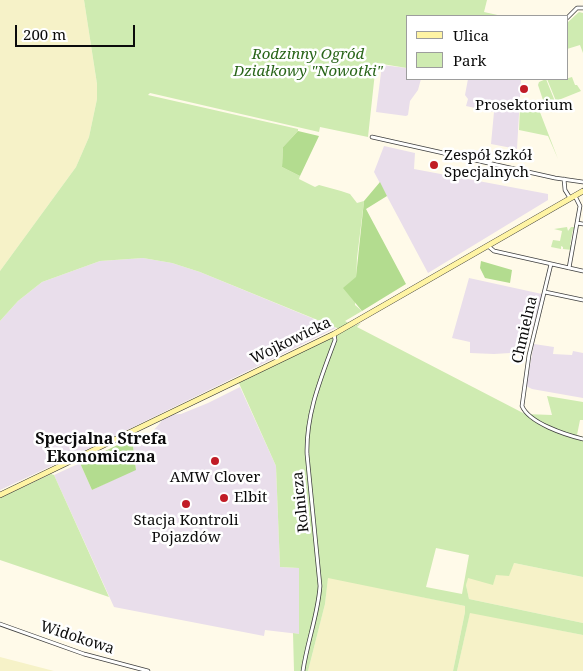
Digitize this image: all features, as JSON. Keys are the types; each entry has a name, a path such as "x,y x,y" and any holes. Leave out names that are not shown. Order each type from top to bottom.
{"street":[{"path":"568,17 577,8 583,8"},
{"path":"372,138 583,182"},
{"path":"564,179 565,190 580,206 569,268"},
{"path":"577,181 583,190"},
{"name":"Wojkowicka","path":"0,495 334,334 583,190"},
{"path":"577,223 583,224"},
{"path":"488,245 494,251 583,271"},
{"name":"Chmielna","path":"551,264 529,355 522,401 524,410 531,416 564,435 583,439"},
{"path":"545,292 583,300"},
{"name":"Rolnicza","path":"303,671 318,608 320,586 306,432 315,394 335,340 334,334"},
{"name":"Widokowa","path":"0,624 84,654 148,671"}],"shaded area":[{"path":"0,0 84,0 97,84 97,99 89,137 76,167 0,271"},
{"path":"382,65 406,68 406,80 421,80 418,90 410,101 408,115 376,112"},
{"path":"468,80 521,80 517,149 491,144 494,112 466,106 468,99 465,95"},
{"path":"384,146 415,153 414,169 548,194 548,200 428,273 374,172"},
{"path":"143,258 172,263 200,272 336,328 0,490 0,321 18,301 42,282 100,261"},
{"path":"469,278 542,294 526,352 470,353 470,342 452,338"},
{"path":"534,344 554,347 553,354 572,355 573,351 583,353 583,398 532,389 526,386"},
{"path":"240,387 276,466 280,567 299,568 299,634 265,630 264,636 114,607 54,475 80,463 92,490 136,469 133,446 138,445 138,440 145,440 167,415 181,414"},
{"path":"514,563 583,577 583,623 469,599 466,585 467,578 496,575"},
{"path":"328,577 465,606 453,671 308,671 325,604"},
{"path":"470,612 583,635 583,671 457,671"},
{"path":"0,657 54,671 0,671"}],"green space":[{"name":"Rodzinny Ogród Działkowy \"Nowotki\"","path":"84,0 487,0 484,12 498,15 406,15 406,68 376,63 368,137 320,127 319,132 150,93 148,95 298,129 283,147 282,167 300,176 299,179 315,187 319,185 350,194 357,203 364,201 357,258 355,305 362,311 345,321 354,326 361,323 357,327 525,414 552,415 547,396 583,402 583,420 580,420 577,435 583,437 583,577 514,563 509,576 496,575 493,585 468,578 466,585 469,599 583,623 583,635 470,613 457,671 453,671 465,606 328,578 325,604 308,671 294,671 293,633 299,634 299,568 280,567 276,466 238,381 342,330 200,272 172,263 143,258 100,261 42,282 18,301 0,321 0,271 76,167 89,137 97,99 97,84","holes":["436,548 469,555 462,594 426,587"]},
{"path":"579,12 583,13 583,53 580,45 568,49 568,22"},
{"path":"572,77 575,85 581,91 556,101 547,80 568,80"},
{"path":"546,80 556,104 549,107 545,106 538,85 539,82"},
{"path":"528,102 535,102 539,105 538,107 558,159 548,136 519,130 520,106 525,107"},
{"path":"298,131 319,136 300,176 282,167 283,147"},
{"path":"380,182 387,196 366,209 406,284 362,311 343,288 356,277 364,201"},
{"path":"567,227 568,231 571,227 574,227 575,230 573,229 570,245 573,246 572,250 563,249 561,246 561,249 551,247 553,240 560,241 562,231 554,229"},
{"path":"481,261 512,270 510,283 485,278 480,268"},
{"path":"128,440 133,446 136,470 92,490 80,463"},
{"path":"51,474 54,475 109,597 0,560 0,498"}],"place":[{"name":"Prosektorium","path":"524,89"},
{"name":"Zespół Szkół Specjalnych","path":"434,165"},
{"name":"AMW Clover","path":"215,461"},
{"name":"Elbit","path":"224,498"},
{"name":"Stacja Kontroli Pojazdów","path":"186,504"}],"district":[{"name":"Specjalna Strefa Ekonomiczna","path":"101,448"}]}
